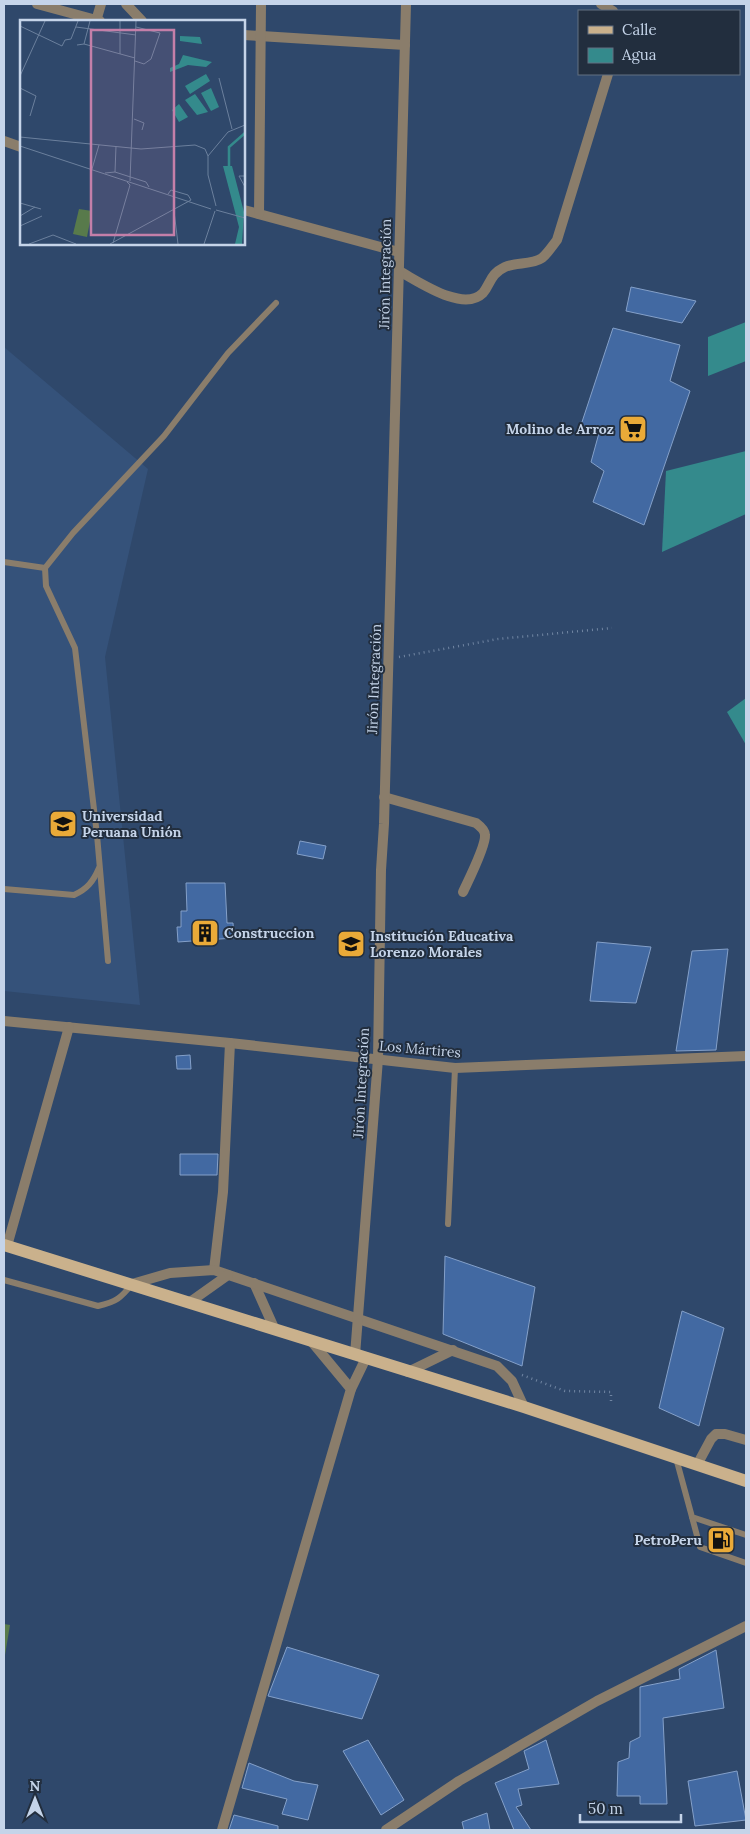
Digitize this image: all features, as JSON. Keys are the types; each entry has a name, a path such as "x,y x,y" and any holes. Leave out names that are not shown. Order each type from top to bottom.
{"main road":[{"path":"5,1245 524,1407 746,1481"}],"street":[{"path":"37,4 93,20"},
{"path":"96,20 101,4"},
{"path":"126,4 141,20"},
{"path":"259,214 261,4"},
{"name":"Jirón Integración","path":"361,1356 357,1318 378,1059 381,870 406,4"},
{"path":"245,35 405,45"},
{"path":"399,271 454,299 469,299 483,292 490,279 507,266 542,258 557,240 608,75"},
{"path":"4,141 20,147"},
{"path":"245,210 399,252"},
{"path":"384,797 476,823 481,828 485,834 484,844 463,892"},
{"name":"Los Mártires","path":"4,1021 230,1043 455,1068 746,1056"},
{"path":"5,1245 70,1027"},
{"path":"214,1270 223,1192 230,1043"},
{"path":"132,1284 170,1272 214,1270 497,1366 512,1381 524,1407"},
{"path":"190,1302 228,1275"},
{"path":"254,1284 276,1330"},
{"path":"312,1342 351,1389"},
{"path":"408,1372 453,1350"},
{"path":"222,1830 361,1356"},
{"path":"698,1466 711,1439 716,1434 725,1434 746,1440"},
{"path":"386,1830 459,1781 597,1701 746,1626"}],"lane":[{"path":"108,962 75,648 46,586 45,568 73,533 164,436 228,353 276,303"},
{"path":"4,562 45,568"},
{"path":"4,889 74,895 90,885 99,867"},
{"path":"448,1224 455,1068"},
{"path":"4,1280 98,1306 112,1303 121,1297 132,1284"},
{"path":"676,1458 700,1547 746,1563"},
{"path":"692,1517 746,1535"}],"path":[{"path":"388,659 498,639 612,628"},
{"path":"497,1366 565,1391 611,1392 611,1403"}],"shaded area":[{"name":"Universidad Peruana Unión","path":"4,347 148,469 105,657 140,1005 4,991"},
{"path":"4,1624 10,1625 4,1661"}],"water":[{"path":"746,322 746,361 708,376 708,337"},
{"path":"746,451 746,514 662,552 666,471"},
{"path":"746,698 746,745 727,712"}],"building":[{"path":"631,287 696,301 682,323 626,311"},
{"name":"Molino de Arroz","path":"613,328 680,345 670,381 690,391 644,525 593,502 604,471 591,462 599,433 581,425"},
{"path":"300,841 326,846 323,859 297,854"},
{"path":"186,883 225,883 227,923 233,923 234,938 178,942 177,927 181,927 181,911 187,911"},
{"path":"597,942 651,947 636,1003 590,1001"},
{"path":"728,949 716,1050 676,1051 692,951"},
{"path":"190,1055 191,1069 177,1069 176,1056"},
{"path":"180,1154 218,1154 217,1175 180,1175"},
{"path":"445,1256 535,1287 522,1366 443,1334"},
{"path":"682,1311 724,1328 699,1426 659,1408"},
{"path":"287,1647 379,1675 362,1719 268,1696"},
{"path":"716,1650 724,1708 663,1718 667,1804 640,1804 640,1796 617,1796 618,1762 629,1758 630,1742 640,1737 640,1687 680,1679 679,1669"},
{"path":"368,1740 404,1800 381,1815 343,1751"},
{"path":"546,1740 559,1784 518,1789 522,1805 516,1807 531,1830 514,1830 495,1783 529,1769 524,1751"},
{"path":"249,1763 294,1781 318,1785 308,1820 282,1814 287,1799 242,1788"},
{"path":"737,1771 746,1820 695,1826 688,1781"},
{"path":"487,1813 490,1830 464,1830 462,1822"},
{"path":"234,1815 278,1826 278,1830 229,1830"}],"place":[{"name":"Molino de Arroz","path":"633,429"},
{"name":"Universidad Peruana Unión","path":"63,824"},
{"name":"Construccion","path":"205,933"},
{"name":"Institución Educativa Lorenzo Morales","path":"351,944"},
{"name":"PetroPeru","path":"721,1540"}]}
